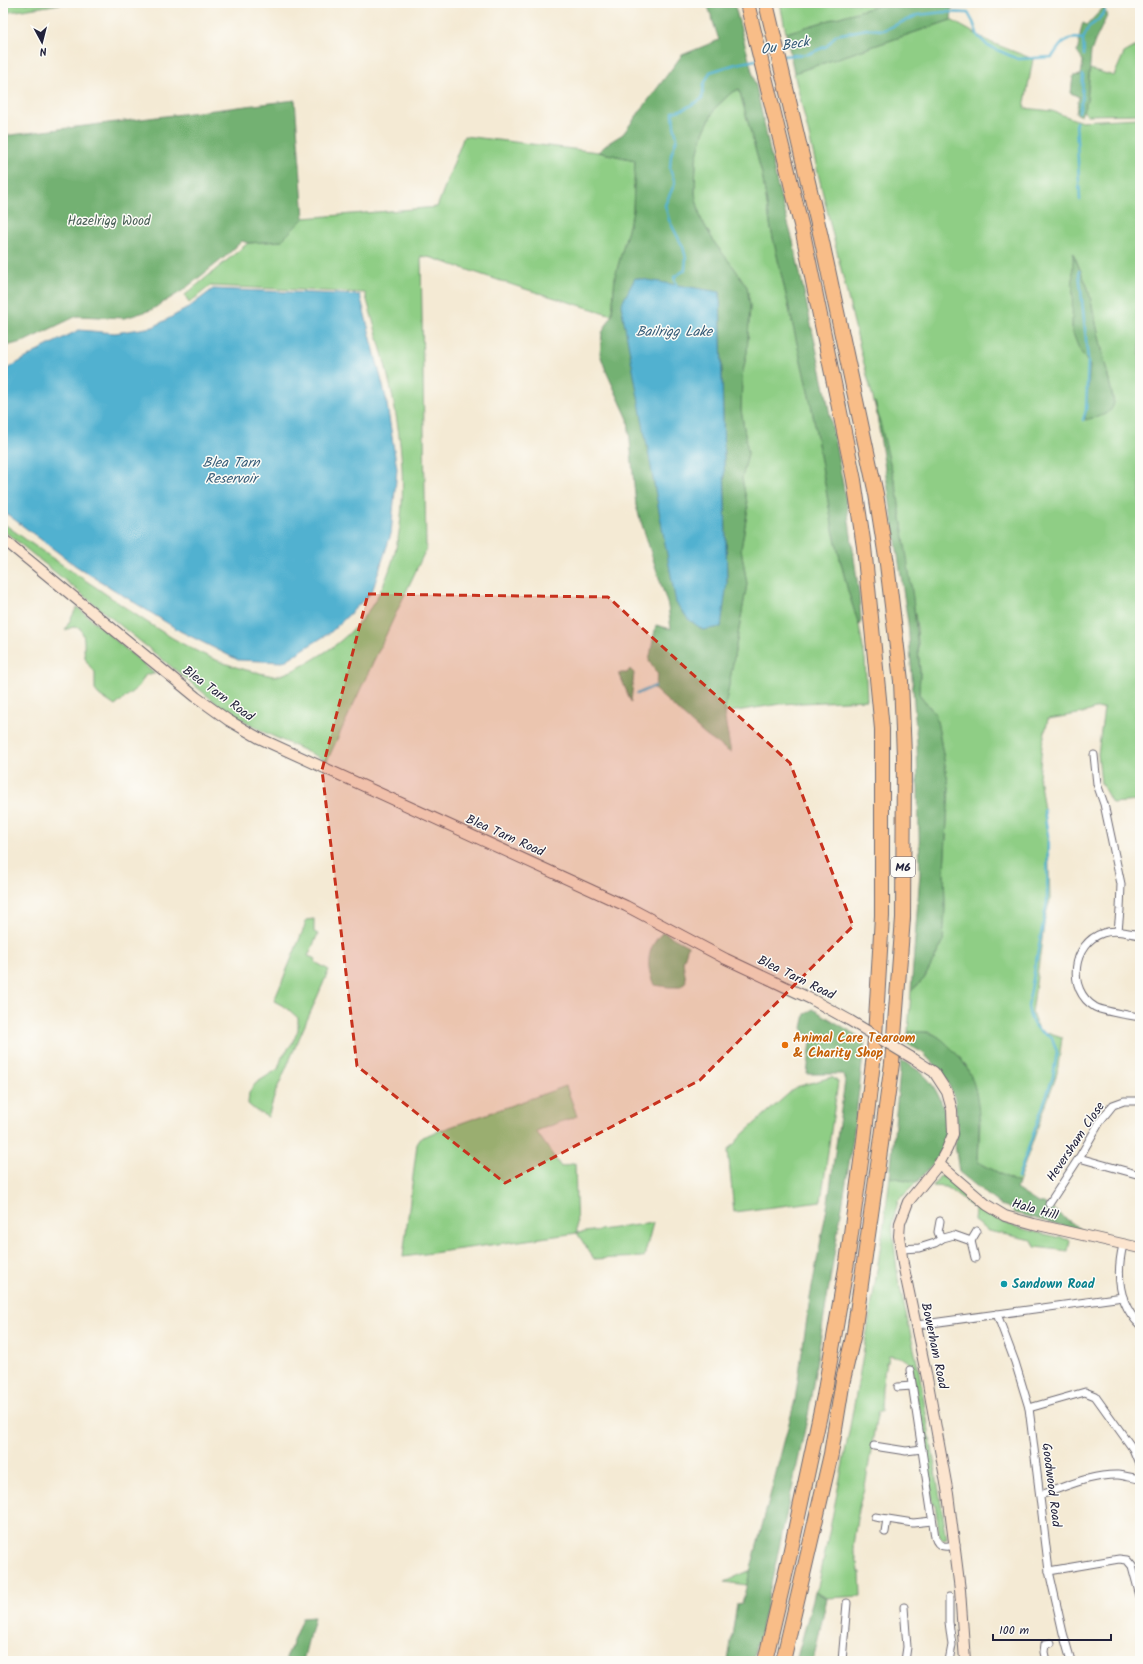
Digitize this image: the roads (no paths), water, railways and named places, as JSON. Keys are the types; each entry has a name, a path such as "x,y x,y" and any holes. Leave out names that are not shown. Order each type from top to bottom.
{"highway":[{"name":"M6","path":"747,3 758,43 803,233 854,480 864,547 882,729 882,916 874,1054 847,1262 824,1396 765,1661"},
{"name":"M6","path":"766,3 821,237 876,494 887,564 901,681 904,756 903,918 892,1063 854,1333 843,1380 831,1454 783,1661"}],"street":[{"name":"Blea Tarn Road","path":"3,539 196,697 228,720 259,738 626,906 726,959 811,999 849,1020 934,1072 947,1092 952,1110 953,1134 939,1164"},
{"path":"1094,755 1097,784 1104,804 1121,884 1118,931"},
{"path":"1140,935 1118,931 1104,933 1093,938 1081,951 1076,966 1076,979 1079,990 1086,1000 1096,1007 1140,1017"},
{"name":"Heversham Close","path":"1049,1204 1058,1196 1101,1120 1113,1105 1124,1101 1140,1101"},
{"path":"1079,1158 1140,1175"},
{"name":"Hala Hill","path":"939,1164 987,1205 1005,1216 1140,1248"},
{"name":"Bowerham Road","path":"939,1164 908,1202 900,1223 901,1249 930,1393 956,1545 965,1661"},
{"path":"940,1221 938,1232 941,1239"},
{"path":"975,1258 971,1241 977,1232"},
{"path":"901,1249 919,1248 954,1235 971,1241"},
{"path":"1123,1245 1118,1270 1122,1297 1133,1318 1140,1325"},
{"path":"917,1325 1122,1297"},
{"name":"Goodwood Road","path":"997,1314 1015,1362 1029,1408 1050,1571 1059,1620 1071,1661"},
{"path":"910,1370 932,1521 937,1542 944,1547 956,1545"},
{"path":"898,1387 912,1386"},
{"path":"1029,1408 1085,1392 1091,1393 1096,1396 1132,1449 1138,1458 1140,1466"},
{"path":"874,1446 897,1446 911,1451 922,1449"},
{"path":"1040,1495 1103,1476 1118,1475 1140,1477"},
{"path":"875,1517 913,1523 932,1521"},
{"path":"885,1532 887,1520"},
{"path":"1050,1571 1119,1559 1127,1560 1132,1566 1140,1596"},
{"path":"949,1597 949,1622 952,1645 949,1661"},
{"path":"842,1661 847,1603"},
{"path":"904,1607 907,1647 905,1661"},
{"path":"1046,1661 1044,1648 1046,1644 1051,1643"}],"water":[{"name":"Bailrigg Lake","path":"635,278 720,292 727,583 721,627 703,630 688,619 676,603 621,305"},
{"name":"Blea Tarn Reservoir","path":"213,289 360,295 386,398 397,469 391,534 372,592 331,632 283,662 238,660 180,631 76,566 3,511 3,370 79,330 115,333 153,327 188,308"}],"waterway":[{"name":"Ou Beck","path":"783,56 808,54 827,46 836,35 867,29 884,30 918,15 944,12 968,13 978,36 988,46 1018,59 1052,57 1064,41 1072,38 1083,39 1089,27 1098,20 1105,11"},
{"path":"1083,39 1084,55"},
{"name":"Ou Beck","path":"676,284 674,277 685,270 686,258 683,247 669,220 665,205 675,183 670,169 671,155 677,138 673,112 684,109 702,99 704,84 710,72 756,60"},
{"path":"1079,112 1082,99 1083,75"},
{"path":"1076,122 1080,200"},
{"path":"1079,271 1088,359 1086,410 1083,420"},
{"path":"637,694 655,686"},
{"path":"1018,1178 1053,1077 1057,1052 1052,1038 1032,1023 1028,1006 1047,902 1048,836 1044,810"}],"place":[{"name":"Animal Care Tearoom & Charity Shop","path":"785,1045"},
{"name":"Sandown Road","path":"1004,1284"}],"park label":[{"name":"Hazelrigg Wood","path":"109,221"}]}
